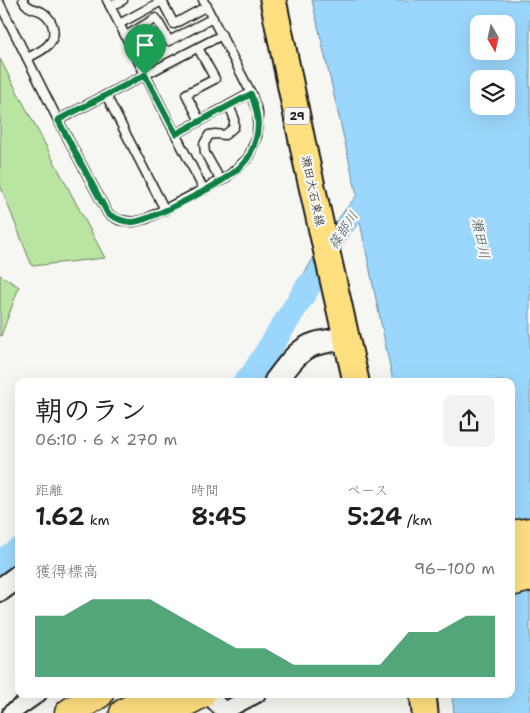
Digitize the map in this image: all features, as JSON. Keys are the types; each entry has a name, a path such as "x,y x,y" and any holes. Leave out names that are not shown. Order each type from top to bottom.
{"highway":[{"path":"515,534 530,532"},
{"path":"515,558 530,555"},
{"path":"515,581 530,577"},
{"path":"69,713 93,698"},
{"path":"124,713 157,701 176,698"}],"main road":[{"name":"瀬田大石東線","path":"273,0 355,378"},
{"path":"423,698 425,713"}],"street":[{"path":"278,378 304,349 315,344 346,338"},
{"path":"0,590 15,579"},
{"path":"11,713 32,698"},
{"path":"212,698 224,711 249,698"}],"lane":[{"path":"22,0 29,8 41,12 51,20 54,34 52,41 47,47 27,58"},
{"path":"123,0 108,3 204,190"},
{"path":"0,4 108,214 119,220 133,222 146,219 166,210 227,177 248,158 257,136 258,113 251,94 205,3 174,24 162,1 119,24"},
{"path":"126,36 156,18 169,41 212,18"},
{"path":"58,120 222,35"},
{"path":"198,48 215,79 186,94 200,121"},
{"path":"176,134 251,94"},
{"path":"106,95 166,210"},
{"path":"221,181 205,153 204,144 209,135 225,135 234,128 234,117 229,106"}],"green space":[{"path":"0,59 105,258 32,266 0,185"},
{"path":"0,275 19,287 1,336 0,336"}],"water":[{"name":"瀬田川","path":"312,0 528,0 530,9 530,713 454,713 452,698 515,698 515,378 392,378 360,222 350,233 298,317 284,307 334,224 357,195"}],"waterway":[{"name":"篠部川","path":"250,378 309,285"},
{"name":"篠部川","path":"0,562 15,553"}],"route":[{"path":"145,75 176,134 251,94 258,113 257,136 248,158 227,177 166,210 146,219 133,222 119,220 108,214 58,120 145,75"}]}
